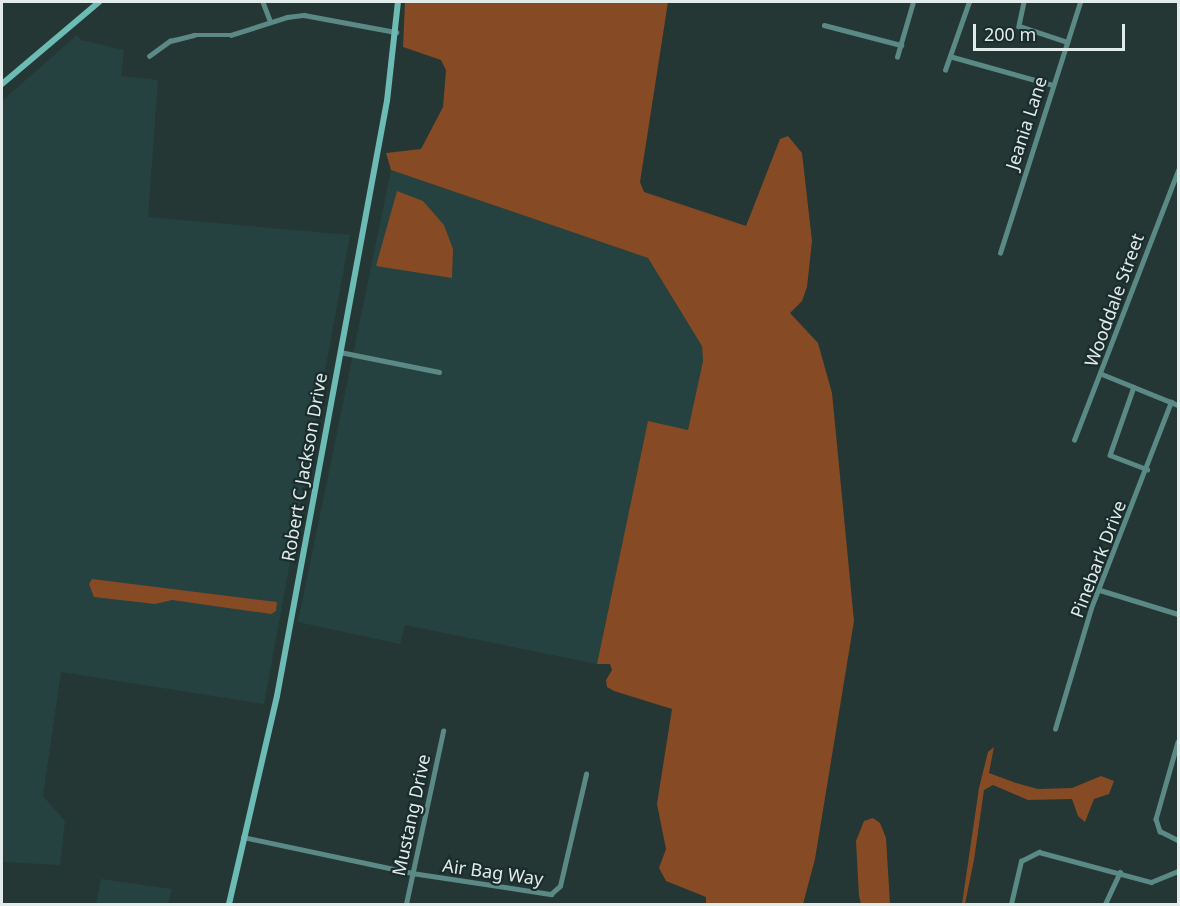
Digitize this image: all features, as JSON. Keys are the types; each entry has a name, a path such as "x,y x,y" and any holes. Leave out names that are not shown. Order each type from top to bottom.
{"main road":[{"path":"2,84 99,2"},
{"name":"Robert C Jackson Drive","path":"229,904 277,696 396,32 398,2"}],"street":[{"path":"263,2 270,20"},
{"path":"897,57 913,2"},
{"path":"945,70 952,57 969,2"},
{"path":"1024,2 1019,26 1067,42"},
{"name":"Jeania Lane","path":"1000,253 1080,2"},
{"path":"149,56 170,41 194,34 231,35 270,20 304,15 396,32"},
{"path":"824,25 901,45"},
{"path":"952,57 1053,84"},
{"name":"Wooddale Street","path":"1074,440 1102,374 1179,170"},
{"path":"340,352 439,372"},
{"path":"1102,374 1179,405"},
{"path":"1134,387 1110,455 1147,469"},
{"name":"Pinebark Drive","path":"1055,729 1091,608 1147,469 1171,402"},
{"path":"1100,590 1179,614"},
{"name":"Mustang Drive","path":"406,904 443,731"},
{"path":"1179,742 1156,819 1164,835 1179,840"},
{"name":"Air Bag Way","path":"243,837 412,873 550,894 560,886 586,774"},
{"path":"1011,904 1021,861 1039,852 1151,882 1179,871"},
{"path":"1105,904 1120,872"}],"shaded area":[{"path":"405,2 668,2 640,182 644,192 746,226 780,139 788,136 802,153 812,241 807,287 802,301 790,313 818,343 832,393 854,621 815,859 803,904 706,904 706,897 666,881 659,868 666,849 657,804 672,709 607,687 606,680 612,670 610,664 597,664 648,421 688,430 703,361 702,346 648,258 391,170 386,153 421,149 443,107 446,70 441,60 403,47"},
{"path":"77,35 81,40 124,50 121,76 158,80 148,217 350,235 264,704 61,672 43,796 65,821 60,865 2,862 2,101"},
{"path":"391,170 648,258 702,346 703,361 688,430 648,422 597,664 405,625 400,644 298,622"},
{"path":"397,191 423,201 444,225 453,249 452,278 376,266"},
{"path":"92,579 277,602 276,611 271,614 172,600 155,604 94,597 89,584"},
{"path":"994,747 989,773 1016,783 1038,789 1072,788 1101,776 1114,781 1109,794 1094,799 1085,822 1078,816 1072,799 1028,800 993,785 984,790 974,860 965,904 962,904 979,788 988,752"},
{"path":"873,818 880,823 886,838 890,904 861,904 859,896 856,841 864,821"},
{"path":"101,879 172,889 168,904 96,904"}]}
